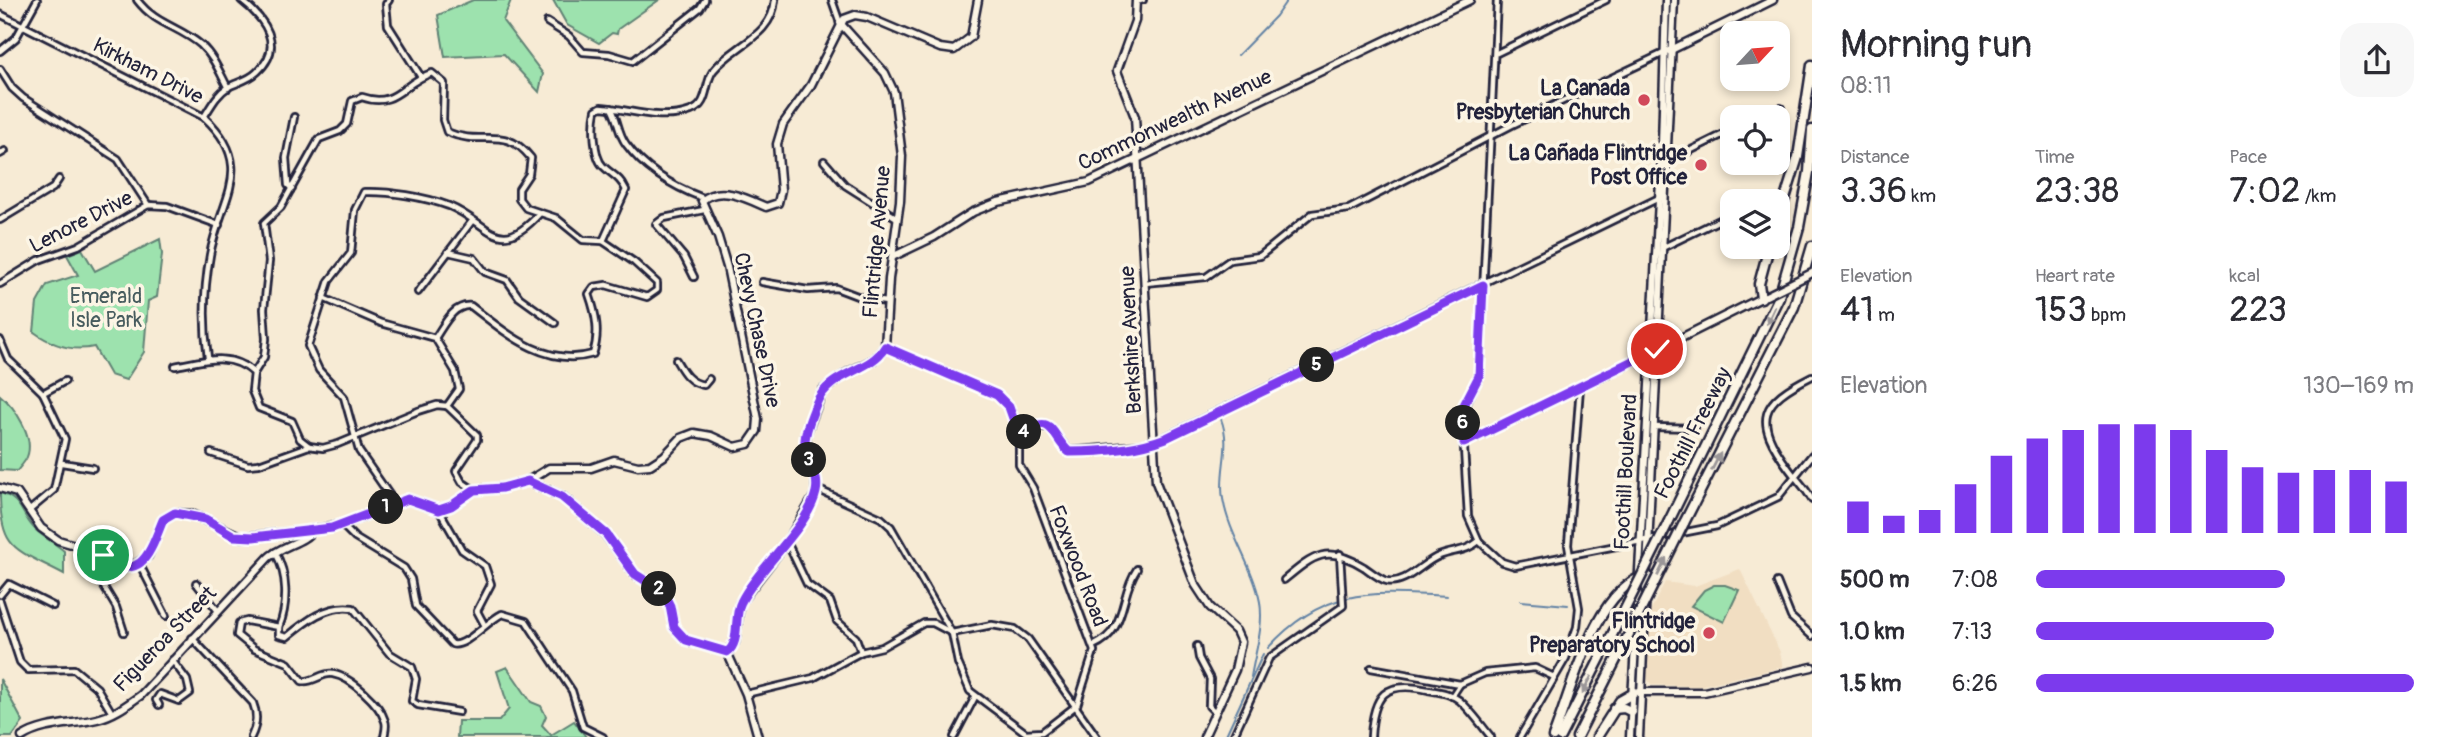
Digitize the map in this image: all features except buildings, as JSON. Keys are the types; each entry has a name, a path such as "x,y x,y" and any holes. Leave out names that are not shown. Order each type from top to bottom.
{"highway":[{"path":"1788,189 1798,157 1812,65"},
{"name":"Foothill Freeway","path":"1560,737 1779,297 1799,227 1809,172 1812,130"},
{"name":"Foothill Freeway","path":"1577,737 1794,307 1812,246"},
{"path":"1763,297 1759,284 1766,259"},
{"path":"1553,737 1598,620 1618,591 1642,576"},
{"path":"1597,737 1623,698 1637,692"},
{"path":"1614,709 1624,708 1632,712"}],"street":[{"path":"0,51 11,43 37,0"},
{"path":"137,0 160,23 200,44 215,61 228,88"},
{"path":"204,117 228,88 259,71 268,57 271,44 265,22 241,0"},
{"path":"389,0 386,4 388,25 421,76"},
{"path":"547,22 569,36 583,52 609,54 633,61 700,8 705,0"},
{"path":"603,242 626,190 620,178 603,167 598,157 596,110 601,107 643,114 678,114 695,110 704,101 714,70 761,32 773,13 775,0"},
{"name":"Flintridge Avenue","path":"817,489 805,442 820,397 829,385 875,359 885,347 902,156 894,92 885,73 840,23 832,0"},
{"path":"610,108 618,118 624,142 644,163 677,188 704,198 726,194 746,197 766,207 778,203 781,190 779,134 810,85 840,23 850,16 867,17 940,48 954,50 971,37 978,0"},
{"name":"Commonwealth Avenue","path":"892,257 934,237 973,212 998,202 1089,182 1470,0"},
{"path":"1497,0 1497,53 1490,137 1479,376 1464,405 1468,516 1479,541 1509,565 1706,529 1777,497 1812,455"},
{"path":"1497,53 1606,0"},
{"name":"Foothill Boulevard","path":"1664,163 1666,0"},
{"name":"Foothill Boulevard","path":"1639,737 1637,692 1654,351 1656,252 1674,0"},
{"path":"1145,283 1206,277 1230,260 1260,257 1312,214 1349,209 1490,137 1773,0"},
{"name":"Berkshire Avenue","path":"1138,1 1135,21 1117,71 1134,113 1155,443 1154,467 1160,495 1195,584 1210,607 1236,631 1241,642 1235,670 1204,737"},
{"name":"Kirkham Drive","path":"0,14 204,117 220,132 234,163 233,183 210,254 205,304 208,358"},
{"path":"0,69 12,88 23,98 118,159 148,205"},
{"path":"309,446 300,439 292,421 259,408 252,391 254,373 264,357 266,340 264,309 269,261 264,223 292,189 319,139 340,131 347,124 352,101 362,97 375,101 390,100 421,76 432,73 444,83 443,120 447,132 471,139 508,138 521,145 531,158 529,174 519,189 519,199 526,208 556,218 583,240 603,242 634,262 657,283 657,290 647,297 606,285 594,287 589,294 597,328 593,354 578,358 556,357 514,339 471,306 462,305 435,338"},
{"path":"292,189 288,186 286,158 294,117"},
{"path":"1664,163 1720,136"},
{"path":"824,160 845,185 897,218"},
{"path":"0,219 53,188 59,179"},
{"path":"395,503 359,451 344,397 319,370 308,346 329,282 351,253 355,210 364,192 378,191 449,206 490,232 507,237 518,235 540,213"},
{"path":"1019,435 1033,427 1050,427 1056,431 1069,452 1155,443 1662,196"},
{"name":"Foothill Boulevard","path":"1654,351 1663,248 1662,196"},
{"name":"Chevy Chase Drive","path":"439,510 451,506 474,490 502,488 528,481 556,467 590,468 614,460 638,466 650,464 664,456 681,438 694,433 711,436 735,447 752,440 758,419 727,267 718,237 704,210 704,198"},
{"name":"Lenore Drive","path":"0,284 39,260 78,246 148,205 167,206 219,225"},
{"path":"694,277 684,257 656,224 664,218 704,210"},
{"path":"418,292 472,220"},
{"path":"1656,252 1720,220"},
{"path":"448,252 474,258 485,272 507,280 519,297 555,323"},
{"path":"1464,443 1812,273"},
{"path":"762,282 808,290 836,288 865,299 887,302"},
{"path":"323,298 381,323 435,338 455,371 459,389 447,407"},
{"path":"0,340 8,359 43,393 65,439 62,463 51,495 30,510"},
{"name":"Foxwood Road","path":"885,347 997,395 1009,407 1019,435 1018,457 1022,473 1033,488 1093,646 1092,666 1074,707"},
{"path":"175,366 208,358 244,365 254,373"},
{"path":"676,360 683,373 694,384 704,384 709,379"},
{"path":"1812,376 1773,399 1767,409 1766,421 1769,432 1812,500"},
{"path":"43,393 65,381"},
{"path":"1520,737 1572,646 1579,616 1569,556 1570,503 1576,463 1580,387"},
{"path":"211,453 248,465 259,464 309,446 323,448 355,438 438,405 447,407 477,435 477,440 456,471 462,482 474,490"},
{"path":"1650,427 1695,428"},
{"path":"62,463 93,468"},
{"path":"539,474 539,487"},
{"path":"528,481 562,497 588,517 614,543 635,574 663,592 670,606 674,627 686,640 727,652 746,694 758,737"},
{"path":"0,488 17,493 41,528 52,536 95,551 123,565 139,563 153,550 163,520 168,516 192,514 242,537 342,525 395,503 413,499 439,510 462,550 485,566 491,584 477,611 484,624"},
{"path":"727,652 735,642 740,603 787,542 817,489 881,518 891,527 952,633 962,677 975,697 1026,733 1034,735 1042,732 1074,707"},
{"path":"342,525 355,538 404,568 411,579 416,606 452,644 458,646 466,643 484,624 502,614 526,621 572,691 583,727 603,737"},
{"name":"Figueroa Street","path":"22,737 40,729 112,714 141,695 192,637 274,552 304,539 312,530"},
{"path":"1284,580 1311,558 1328,553 1340,554 1382,579 1395,581 1436,557 1465,551 1479,541"},
{"path":"787,542 807,584 830,601 837,621 856,638 861,652"},
{"path":"274,552 287,603 279,635 287,637 327,610 337,607 353,608 389,653 412,667 416,679 412,701 418,705 459,712"},
{"path":"1233,737 1269,658 1340,610 1340,554"},
{"path":"109,560 101,582 116,607 124,632"},
{"path":"139,563 166,616"},
{"path":"1093,646 1102,642 1115,628 1137,569"},
{"path":"1777,582 1791,617 1812,636"},
{"path":"196,583 218,611"},
{"path":"0,595 9,584 53,606"},
{"path":"0,601 20,662 28,670 74,669 97,688 112,714"},
{"path":"279,627 247,621 236,628 242,641 288,663 302,681 324,674 334,674 345,680 380,711 386,725 384,737"},
{"path":"746,694 813,678 924,623 933,623 952,633 992,625 1015,629 1028,639 1048,663 1074,707 1097,737"},
{"path":"192,637 253,703 257,712 256,728 251,737"},
{"path":"1196,646 1210,679 1209,706 1214,711"},
{"path":"159,705 156,700 163,692 179,701 190,693 187,680 172,659"},
{"path":"1637,692 1704,692 1812,667"},
{"path":"1371,668 1460,684"},
{"path":"1452,696 1460,684 1485,673 1535,668 1554,677"},
{"path":"1371,737 1376,703 1390,690 1414,687 1452,696 1492,737"},
{"name":"Foothill Boulevard","path":"1630,737 1637,692"},
{"path":"954,737 975,697"}],"shaded area":[{"name":"Flintridge Preparatory School","path":"1740,569 1780,652 1783,667 1699,686 1652,685 1647,679 1649,614 1665,582 1695,586"}],"green space":[{"path":"473,0 511,0 503,21 543,74 539,92 504,54 445,57 438,15"},
{"path":"553,0 659,0 618,29 617,34 612,33 599,43 567,25"},
{"name":"Emerald Isle Park","path":"160,239 162,254 157,297 148,301 144,352 126,380 110,375 94,347 78,349 63,346 34,332 37,303 47,285 78,275 67,255 82,249 95,271"},
{"path":"0,395 12,407 26,432 29,449 24,463 17,471 0,470"},
{"path":"0,493 13,499 33,527 64,551 64,574 14,546 3,527"},
{"path":"1714,585 1725,585 1739,590 1724,622 1691,606 1704,590"},
{"path":"507,667 531,702 541,706 546,716 542,725 551,735 574,721 586,737 457,737 458,721 499,721 509,709 497,671"},
{"path":"0,679 23,722 12,737 0,737"}],"waterway":[{"path":"1238,55 1276,16 1287,0"},
{"path":"1221,419 1225,439 1223,499 1230,525 1260,602 1260,631 1251,677"},
{"path":"1268,648 1288,628 1329,604 1371,595 1447,596"},
{"path":"1521,601 1568,605"},
{"path":"1225,737 1263,654"}],"place":[{"name":"La Canada Presbyterian Church","path":"1644,100"},
{"name":"La Cañada Flintridge Post Office","path":"1701,165"},
{"name":"Flintridge Preparatory School","path":"1709,633"}],"route":[{"path":"103,555 110,561 123,565 142,562 153,550 163,520 175,513 192,514 205,519 234,536 253,537 332,528 408,499 439,510 451,506 466,493 474,490 502,488 528,481 562,497 606,534 635,574 663,592 670,606 671,621 686,640 727,652 733,648 735,642 736,614 740,603 754,581 787,542 816,493 816,479 805,442 820,397 829,385 875,359 885,347 997,395 1006,401 1013,426 1019,435 1033,427 1050,427 1056,431 1069,452 1151,444 1166,438 1483,285 1479,376 1464,405 1464,443 1657,349"}]}
